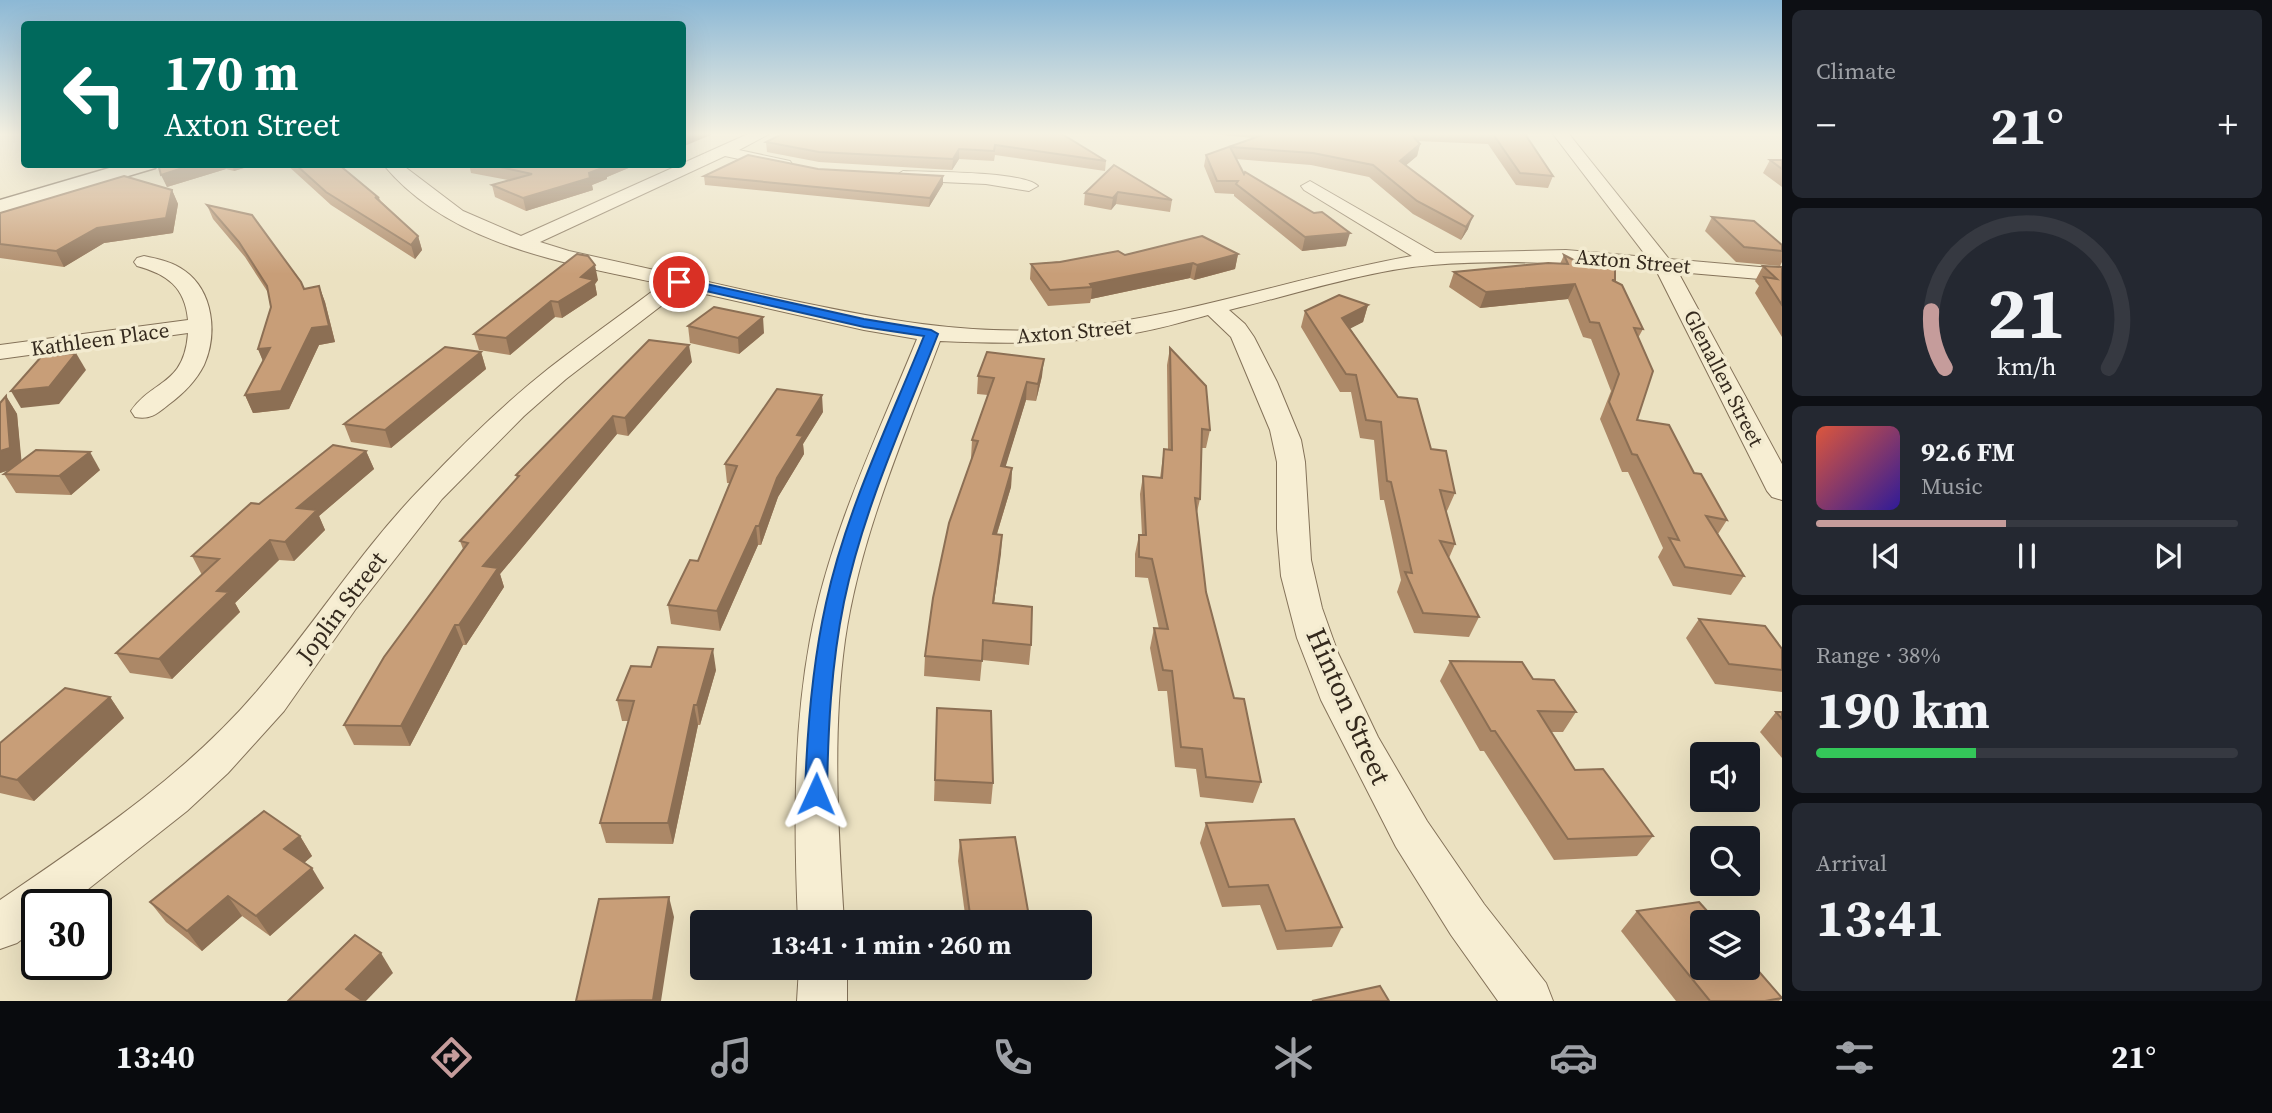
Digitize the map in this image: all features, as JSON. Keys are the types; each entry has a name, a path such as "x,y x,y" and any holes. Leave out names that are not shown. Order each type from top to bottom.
{"street":[{"path":"0,207 90,181"},
{"name":"Axton Street","path":"417,181 454,214 484,229 564,256 864,323 931,334 997,337 1068,335 1132,327 1375,269 1431,259 1566,256 1782,275"},
{"path":"522,243 658,181"},
{"path":"996,181 1028,186"},
{"name":"Glenallen Street","path":"1597,181 1661,263 1782,491"},
{"path":"1310,186 1431,259"},
{"name":"Kathleen Place","path":"144,262 166,268 181,278 194,298 200,325 199,350 186,375 144,411"},
{"name":"Joplin Street","path":"0,927 120,840 214,761 271,701 343,602 432,493 515,410 556,374 679,282"},
{"name":"Hinton Street","path":"1213,308 1243,338 1287,440 1291,460 1292,531 1298,578 1318,650 1356,736 1410,835 1491,954 1528,1001"},
{"name":"Kathleen Place","path":"0,352 200,325"},
{"path":"820,910 816,817 818,727 825,659 836,600 862,512 931,334"},
{"path":"822,1001 823,980"}],"building":[{"path":"108,181 140,181 172,190 166,218 97,228 56,251 0,244 0,213"},
{"path":"314,181 358,181 418,236 411,245 326,192"},
{"path":"508,181 581,181 523,198 492,185"},
{"path":"752,181 940,181 930,198"},
{"path":"1098,181 1140,181 1172,200 1118,192 1113,198 1085,193"},
{"path":"1217,181 1260,181 1314,213 1322,212 1350,233 1305,237 1236,184 1238,181"},
{"path":"1392,181 1426,181 1473,216 1466,227 1417,201"},
{"path":"207,205 252,215 304,289 319,286 329,326 312,328 281,391 245,395 270,348 258,349 271,307 267,286 239,242"},
{"path":"1712,217 1754,221 1782,245 1782,251 1744,247"},
{"path":"1202,236 1238,254 1197,265 1193,263 1090,284 1092,287 1050,290 1031,264 1060,262 1118,251 1125,255"},
{"path":"577,254 588,256 595,265 581,277 594,280 558,302 551,301 506,338 474,334"},
{"path":"1564,255 1583,265 1615,266 1615,280 1612,280 1622,285 1643,329 1634,328 1653,371 1637,420 1669,425 1694,473 1701,474 1727,520 1706,516 1744,576 1685,567 1669,538 1679,540 1637,455 1632,454 1609,402 1619,374 1599,323 1590,322 1575,284 1486,292 1454,272 1548,263 1568,264"},
{"path":"1763,266 1782,267 1782,305 1764,277 1777,279"},
{"path":"1339,295 1368,305 1342,318 1398,397 1417,399 1431,449 1446,451 1455,493 1440,490 1455,544 1440,541 1479,617 1423,613 1405,572 1412,573 1391,482 1387,481 1381,422 1366,420 1356,375 1346,374 1305,311"},
{"path":"714,307 763,317 738,338 688,326"},
{"path":"649,340 689,345 625,418 613,416 483,566 498,568 459,625 455,625 401,726 344,725 384,657 468,543 460,541 519,476 516,475"},
{"path":"445,347 481,352 385,430 344,424"},
{"path":"1170,348 1206,386 1210,430 1202,429 1200,499 1195,498 1206,592 1234,698 1244,699 1261,782 1206,777 1202,749 1181,747 1172,671 1163,670 1154,628 1168,629 1152,559 1139,557 1139,535 1146,535 1143,476 1162,478 1164,449 1172,450"},
{"path":"987,352 1044,359 1038,384 1027,382 1001,466 1012,468 993,534 1002,535 993,603 1032,607 1031,645 983,640 982,661 925,656 933,598 949,523 978,441 972,440 994,378 978,376"},
{"path":"76,353 49,387 11,391 41,357"},
{"path":"777,389 822,395 797,435 803,436 777,478 759,526 756,526 717,611 668,605 690,560 698,561 737,466 725,464"},
{"path":"6,396 10,448 0,451 0,403"},
{"path":"333,445 366,451 297,508 317,510 285,542 270,540 217,591 229,592 159,659 116,653 219,559 192,556 251,503 259,504"},
{"path":"36,450 90,452 59,476 4,474"},
{"path":"1699,619 1765,626 1782,649 1782,670 1729,664"},
{"path":"658,647 713,649 697,705 694,705 668,823 600,823 634,701 617,700 631,666 651,667"},
{"path":"1450,661 1522,662 1533,679 1554,680 1576,712 1538,711 1575,770 1603,769 1653,836 1568,839 1495,731 1491,731"},
{"path":"65,688 110,697 17,780 0,776 0,743"},
{"path":"937,708 991,711 993,783 935,780"},
{"path":"264,811 300,836 284,849 312,868 256,916 228,896 187,931 150,902"},
{"path":"1294,819 1342,927 1286,931 1268,885 1229,887 1206,823"},
{"path":"1015,837 1028,910 969,910 960,840"},
{"path":"669,897 653,1000 576,1001 599,899"},
{"path":"1699,902 1706,910 1690,910 1690,976 1637,911"},
{"path":"355,935 381,953 346,989 363,1001 288,1001"},
{"path":"1760,973 1782,998 1765,1001 1710,1001 1693,980 1760,980"},
{"path":"1380,986 1389,1001 1312,1001"}],"route":[{"path":"679,282 864,323 931,334 862,512 836,600 825,659 818,727 816,794"}]}
